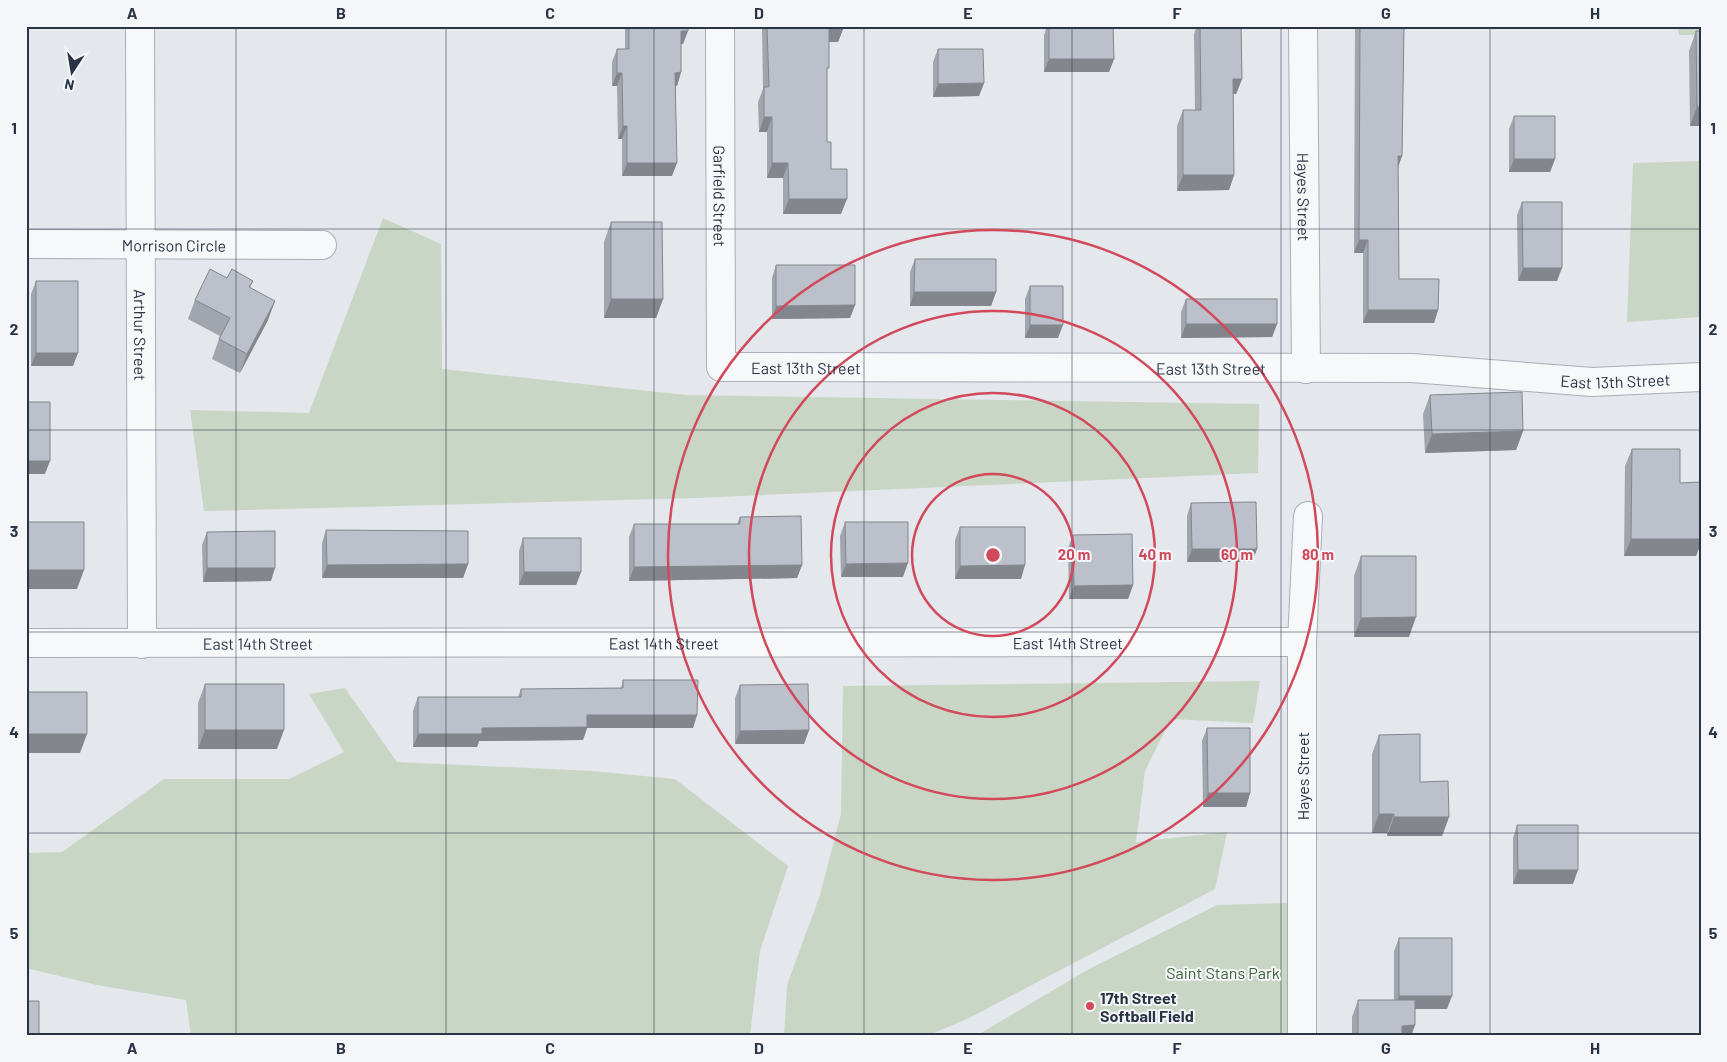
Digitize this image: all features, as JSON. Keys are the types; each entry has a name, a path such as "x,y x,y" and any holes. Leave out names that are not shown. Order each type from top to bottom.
{"street":[{"name":"Arthur Street","path":"140,26 142,644"},
{"name":"Garfield Street","path":"720,26 721,367"},
{"name":"Hayes Street","path":"1303,26 1306,369"},
{"name":"Morrison Circle","path":"26,244 322,245"},
{"name":"East 13th Street","path":"721,367 1412,368 1592,382 1701,377"},
{"name":"Hayes Street","path":"1302,1036 1302,642 1308,516"},
{"name":"East 14th Street","path":"26,643 1302,642"}],"green space":[{"path":"1678,26 1701,26 1701,35 1679,35"},
{"path":"1701,161 1701,317 1627,322 1633,163"},
{"path":"383,218 441,244 442,369 686,395 1259,404 1258,473 696,498 204,511 190,410 309,413"},
{"path":"1260,681 1253,723 1171,719 1145,771 1136,842 1227,832 1215,889 969,1018 927,1036 784,1036 787,985 820,895 841,814 843,686"},
{"path":"345,688 397,762 592,771 675,779 788,866 760,951 750,1036 191,1036 186,1000 97,985 26,968 26,853 62,852 164,779 289,779 344,752 309,694"},
{"name":"Saint Stans Park","path":"1290,903 1289,1036 976,1036 1089,969 1217,905"}],"building":[{"path":"629,26 688,26 688,31 681,31 681,72 675,73 677,163 627,163 627,126 623,126 622,73 617,73 617,49 629,49"},
{"path":"767,26 844,26 829,27 827,142 831,142 831,169 847,169 847,199 789,199 788,163 772,163 772,117 764,117 764,87 769,87"},
{"path":"1049,26 1113,26 1114,59 1049,59"},
{"path":"1200,26 1241,26 1242,79 1233,79 1234,175 1183,175 1183,110 1201,110"},
{"path":"1360,26 1404,26 1402,156 1398,156 1399,279 1439,279 1438,310 1368,310 1368,240 1359,240"},
{"path":"1696,31 1701,31 1701,107 1697,107"},
{"path":"938,49 983,49 984,83 938,84"},
{"path":"1514,116 1555,116 1555,159 1514,159"},
{"path":"1522,202 1562,202 1562,268 1523,268"},
{"path":"611,222 662,222 663,299 611,299"},
{"path":"915,259 996,259 996,292 914,292"},
{"path":"776,265 855,265 855,305 776,306"},
{"path":"210,269 227,278 232,269 253,281 249,287 275,301 247,354 219,339 230,318 195,300"},
{"path":"36,281 78,281 78,353 36,353"},
{"path":"1030,286 1063,286 1063,325 1030,325"},
{"path":"1186,299 1277,299 1277,324 1186,324"},
{"path":"1522,392 1523,431 1432,434 1430,395"},
{"path":"26,402 50,402 50,461 26,461"},
{"path":"1632,449 1680,449 1680,483 1701,482 1701,539 1631,539"},
{"path":"1256,502 1257,549 1192,549 1191,503"},
{"path":"801,516 802,565 634,567 634,524 740,524 740,517"},
{"path":"26,522 84,522 84,570 26,570"},
{"path":"845,522 908,522 908,563 846,564"},
{"path":"960,527 1025,527 1025,565 960,566"},
{"path":"326,530 468,531 468,564 327,565"},
{"path":"275,531 275,568 207,568 207,532"},
{"path":"1132,534 1133,585 1074,586 1073,535"},
{"path":"523,538 581,538 581,572 524,572"},
{"path":"1361,556 1416,556 1416,617 1361,618"},
{"path":"623,680 698,680 697,715 587,715 587,727 482,728 482,734 418,734 418,697 521,697 521,689 623,688"},
{"path":"205,684 284,684 284,730 205,730"},
{"path":"808,684 809,730 740,731 740,685"},
{"path":"26,692 87,692 87,734 26,734"},
{"path":"1207,728 1250,728 1250,793 1208,793"},
{"path":"1420,734 1420,782 1448,781 1449,817 1394,817 1394,814 1379,814 1379,735"},
{"path":"1517,825 1578,825 1578,870 1518,870"},
{"path":"1399,938 1452,938 1452,996 1399,996"},
{"path":"1358,1000 1415,1000 1415,1025 1402,1026 1402,1036 1358,1036"},
{"path":"26,1001 39,1001 39,1036 26,1036"}],"place":[{"name":"17th Street Softball Field","path":"1090,1006"}]}
